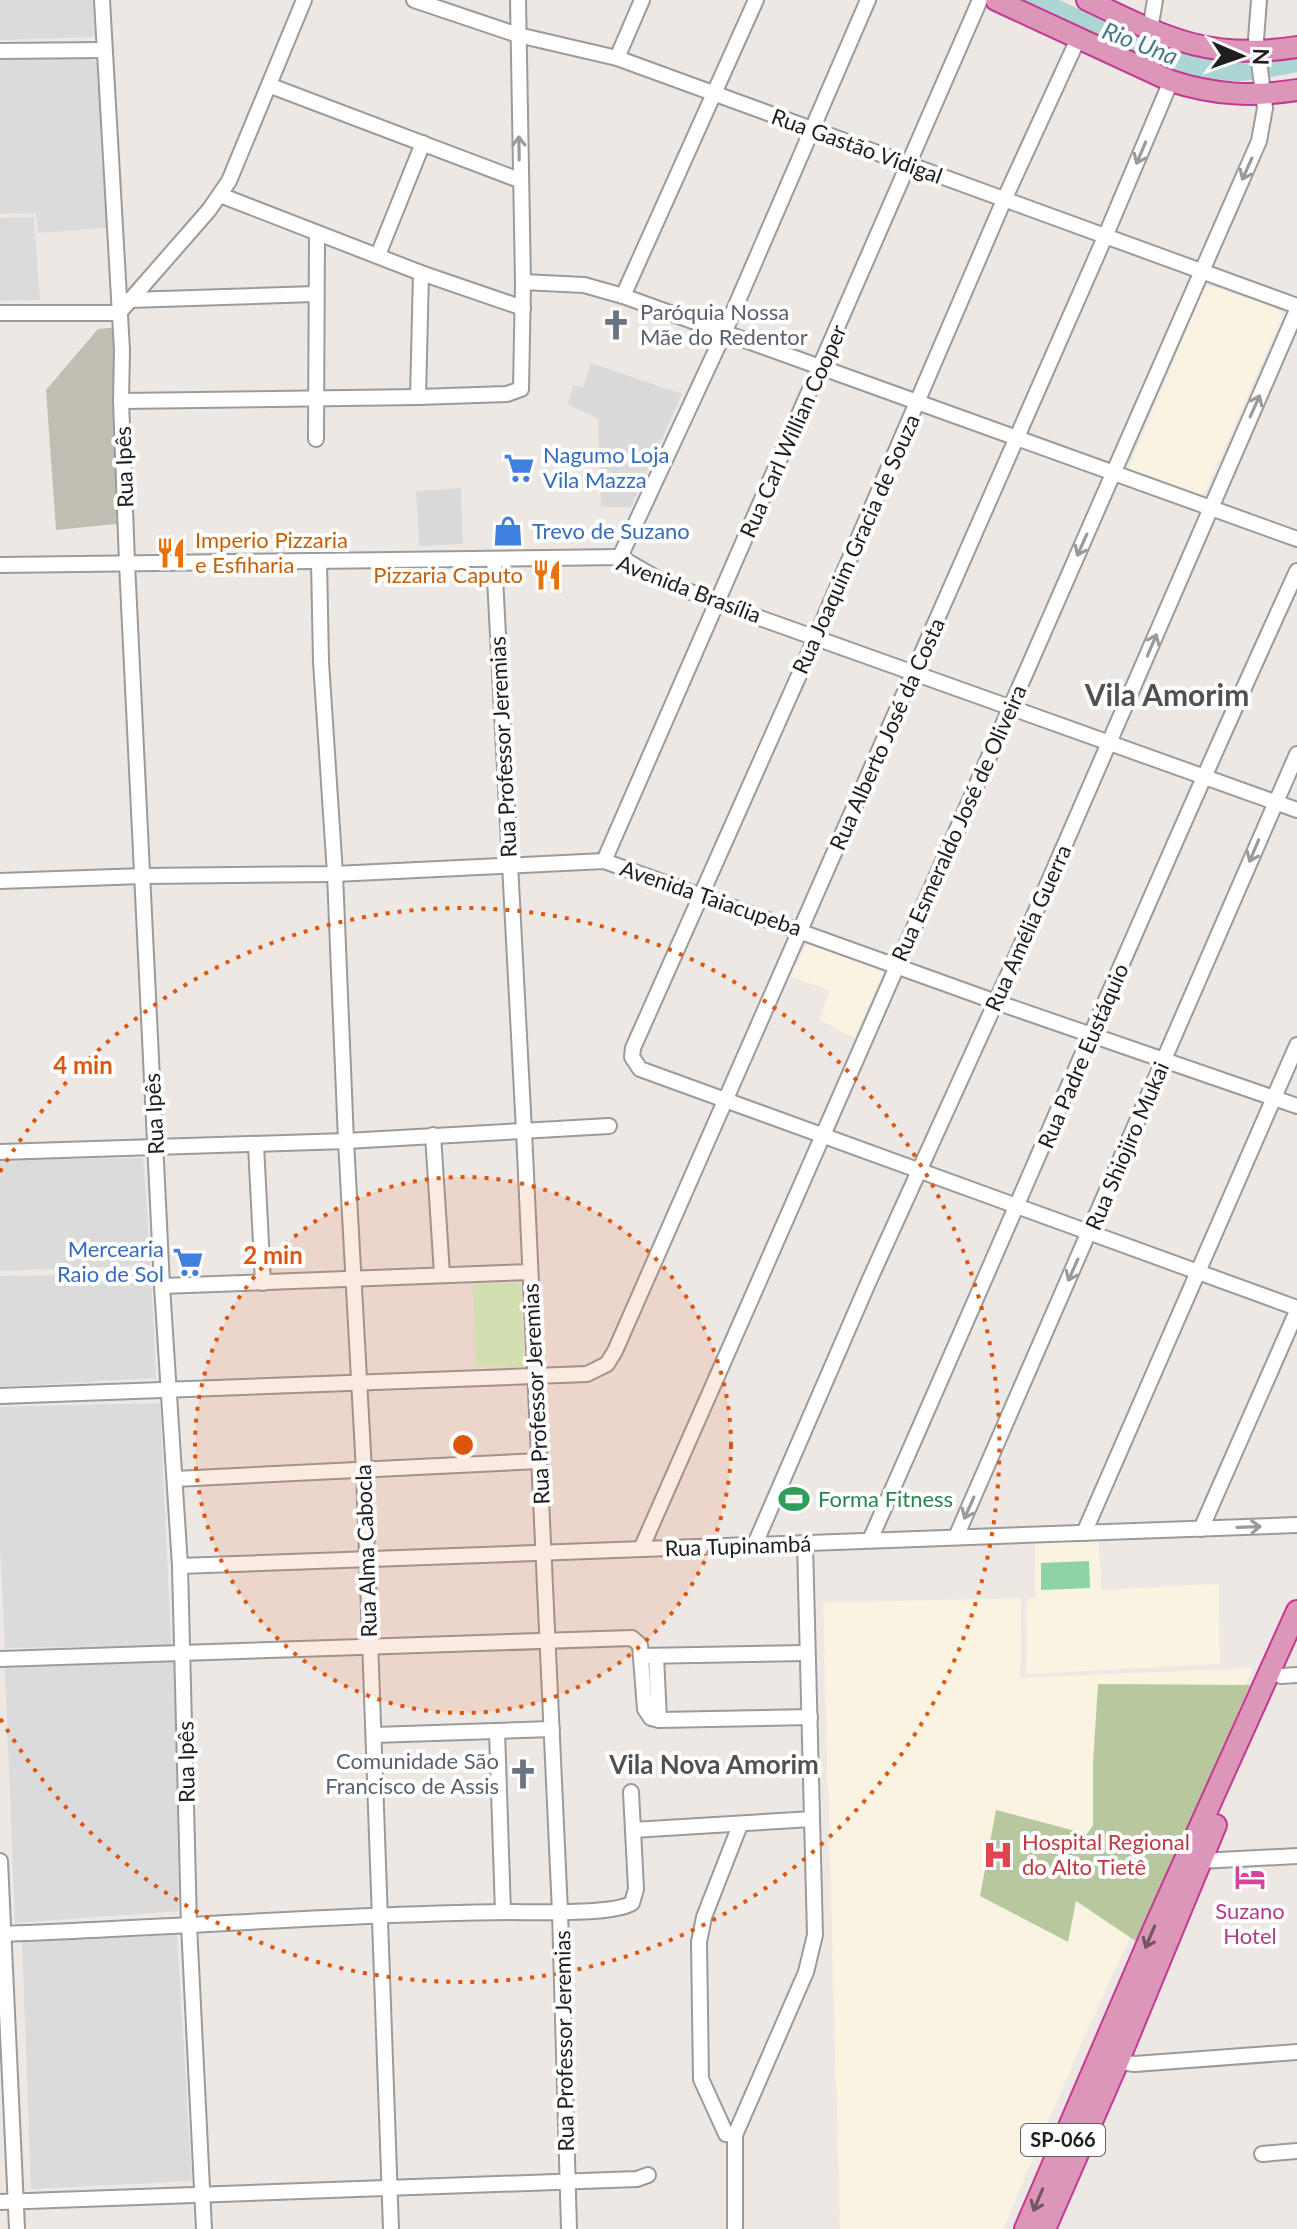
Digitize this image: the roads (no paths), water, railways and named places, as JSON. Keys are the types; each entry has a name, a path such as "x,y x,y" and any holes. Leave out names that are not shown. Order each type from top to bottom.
{"highway":[{"path":"996,0 1171,81 1222,94 1297,90"},
{"path":"1087,0 1194,47 1258,53 1297,47"},
{"name":"SP-066","path":"1045,2229 1110,2057 1155,1926 1297,1611"},
{"name":"SP-066","path":"1025,2229 1110,2057 1289,1675 1297,1642"}],"street":[{"name":"Rua Ipês","path":"102,0 122,350 127,563 162,1286 180,1566 189,1925 204,2229"},
{"path":"0,313 119,313 229,181 271,86 304,0"},
{"name":"Rua Gastão Vidigal","path":"414,0 518,35 617,58 1297,308"},
{"path":"121,401 418,397 507,394 521,389 523,282 518,0"},
{"path":"617,58 642,0"},
{"path":"623,296 756,0"},
{"path":"620,557 724,333 868,0"},
{"name":"Rua Carl Willian Cooper","path":"604,861 980,0"},
{"path":"1150,30 1155,0"},
{"name":"Rua Esmeraldo José de Oliveira","path":"641,1549 896,965 1013,708 1259,141 1264,124 1258,53 1259,0"},
{"name":"Rua Joaquim Gracia de Souza","path":"726,1100 640,1069 632,1057 633,1048 816,637 1004,200 1078,39"},
{"path":"0,51 103,50"},
{"name":"Rua Alberto José da Costa","path":"535,1376 587,1374 607,1364 615,1351 1171,81"},
{"path":"271,86 519,180"},
{"path":"378,255 423,143"},
{"path":"220,195 421,273 523,308"},
{"path":"316,439 317,233"},
{"path":"418,397 421,273"},
{"path":"523,282 574,284 623,296 1297,539"},
{"path":"129,300 315,294"},
{"name":"Rua Amélia Guerra","path":"755,1544 996,1002 1297,308"},
{"name":"Avenida Brasília","path":"0,565 620,557 658,579 718,603 1297,810"},
{"name":"Rua Professor Jeremias","path":"494,559 552,1729 569,2229"},
{"name":"Rua Alma Cabocla","path":"319,561 321,662 335,874 364,1471 391,2229"},
{"name":"Rua Padre Eustáquio","path":"870,1540 1018,1207 1203,776 1297,571"},
{"name":"Rua Shiojiro Mukai","path":"956,1537 1297,754"},
{"name":"Avenida Taiacupeba","path":"0,881 335,874 604,861 1297,1106"},
{"path":"1084,1533 1297,1045"},
{"path":"726,1100 918,1172 1199,1271 1297,1310 1201,1529"},
{"path":"0,1152 256,1145 609,1126"},
{"path":"433,1135 442,1274"},
{"path":"256,1145 263,1283"},
{"path":"162,1286 530,1272"},
{"path":"0,1396 535,1376"},
{"path":"175,1479 539,1461"},
{"name":"Rua Tupinambá","path":"180,1566 1297,1525"},
{"path":"735,2229 735,2135 813,1952 815,1935 805,1544"},
{"path":"0,1659 632,1638 649,1656 659,1720 810,1717"},
{"path":"649,1656 807,1653"},
{"path":"374,1735 552,1729"},
{"path":"497,1731 503,1912"},
{"path":"2,1934 378,1915 560,1912 627,1906 635,1898 636,1889 631,1792"},
{"path":"633,1830 812,1819"},
{"path":"735,2135 726,2134 701,2079 699,1964 704,1917 740,1825"},
{"path":"1200,1861 1297,1856"},
{"path":"0,1861 17,2229"},
{"path":"1110,2057 1135,2064 1297,2052"},
{"path":"1262,2154 1297,2151"},
{"path":"0,2202 637,2179 648,2175"}],"waterway":[{"name":"Rio Una","path":"1035,0 1109,34 1191,64 1241,71 1297,62"}],"place":[{"name":"Paróquia Nossa Mãe do Redentor","path":"616,325"},
{"name":"Nagumo Loja Vila Mazza","path":"519,468"},
{"name":"Trevo de Suzano","path":"508,531"},
{"name":"Imperio Pizzaria e Esfiharia","path":"171,553"},
{"name":"Pizzaria Caputo","path":"547,575"},
{"name":"Mercearia Raio de Sol","path":"188,1262"},
{"name":"Forma Fitness","path":"794,1499"},
{"name":"Comunidade São Francisco de Assis","path":"523,1774"},
{"name":"Hospital Regional do Alto Tietê","path":"998,1855"},
{"name":"Suzano Hotel","path":"1250,1877"}],"district":[{"name":"Vila Amorim","path":"1167,696"},
{"name":"Vila Nova Amorim","path":"714,1765"}]}
